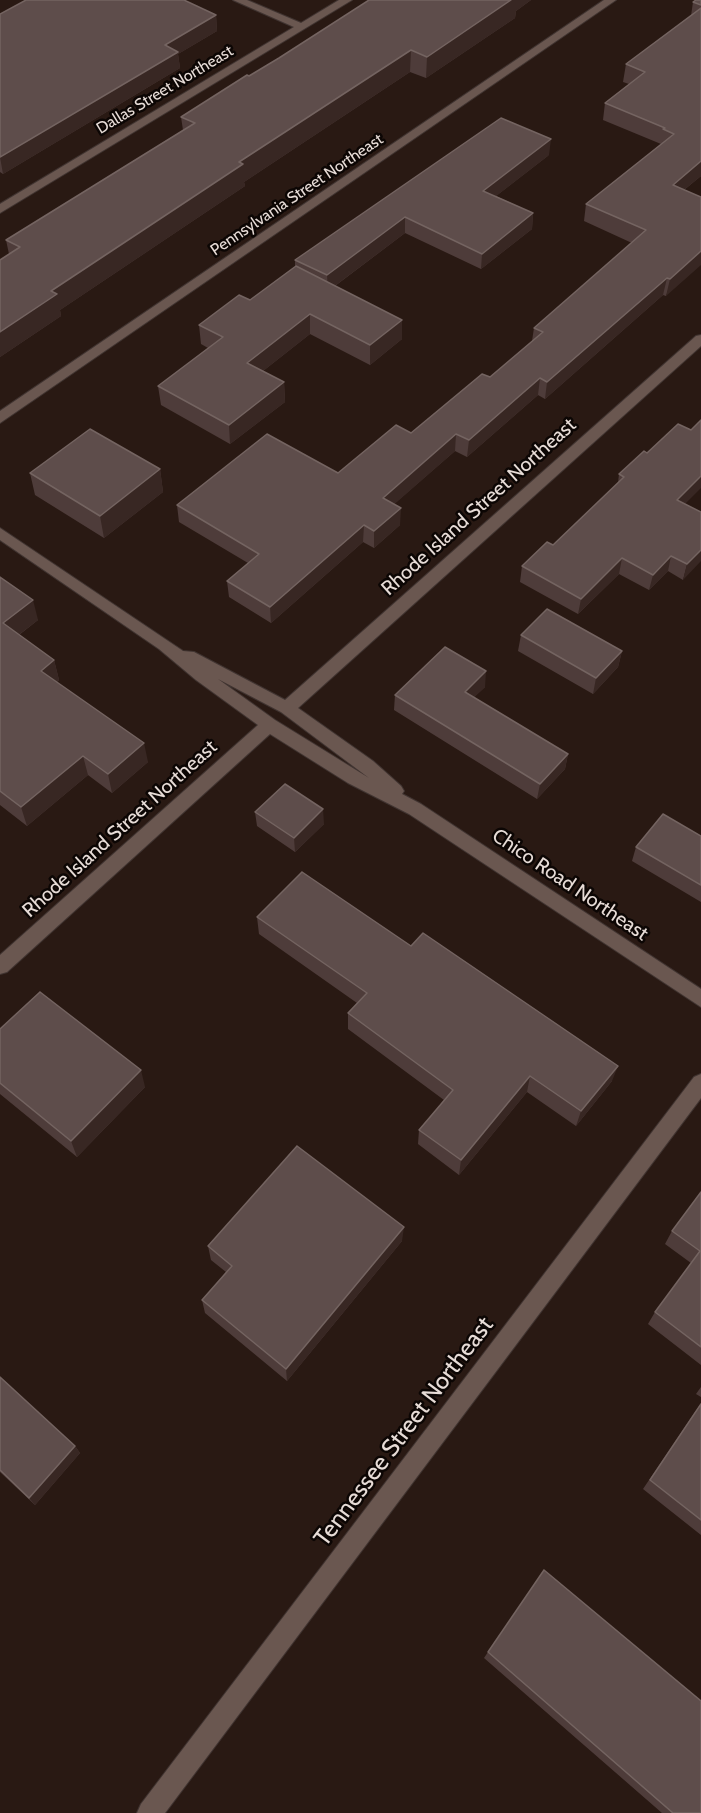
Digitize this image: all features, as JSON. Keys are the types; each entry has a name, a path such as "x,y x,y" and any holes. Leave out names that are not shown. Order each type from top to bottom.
{"street":[{"path":"238,0 302,27"},
{"name":"Dallas Street Northeast","path":"0,209 347,0"},
{"name":"Pennsylvania Street Northeast","path":"0,418 611,0"},
{"name":"Rhode Island Street Northeast","path":"287,708 701,339"},
{"name":"Chico Road Northeast","path":"0,533 165,645 202,676 269,725 354,778 415,809 701,999"},
{"name":"Chico Road Northeast","path":"165,645 213,667 287,708 367,766 415,809"},
{"name":"Rhode Island Street Northeast","path":"0,966 269,725"},
{"name":"Tennessee Street Northeast","path":"150,1813 701,1083"}],"building":[{"path":"26,0 184,0 216,15 165,45 178,52 0,157 0,14"},
{"path":"369,0 511,0 427,57 411,50 239,162 243,164 51,291 57,294 0,332 0,260 20,247 6,240 195,123 181,117"},
{"path":"701,0 701,5 693,2"},
{"path":"701,8 701,161 673,185 701,197 701,251 547,382 540,378 469,440 456,434 383,498 401,508 374,531 364,525 270,607 227,581 259,554 177,505 267,434 338,473 396,425 411,433 482,374 490,377 543,332 534,328 646,230 586,204 674,134 605,103 645,72 626,64"},
{"path":"501,118 551,139 483,191 533,213 482,254 405,217 327,275 295,260"},
{"path":"296,266 402,320 370,345 310,314 247,363 284,382 229,425 158,386 223,337 199,325 239,295 250,300"},
{"path":"701,420 701,476 677,500 701,512 701,550 687,564 671,556 653,575 622,558 581,599 522,566 547,542 553,545 624,477 619,474 644,451 647,453 678,424 691,430"},
{"path":"90,429 160,469 100,516 30,473"},
{"path":"0,577 33,600 3,623 54,660 41,671 144,743 108,774 83,756 21,807 0,791"},
{"path":"547,609 622,651 596,678 521,635"},
{"path":"445,647 486,671 465,692 568,754 540,784 395,695"},
{"path":"285,784 323,809 294,838 255,812"},
{"path":"663,814 701,836 701,885 636,847"},
{"path":"302,872 411,946 423,933 618,1066 581,1111 530,1076 461,1160 419,1130 453,1090 348,1013 367,993 257,917"},
{"path":"40,992 141,1070 71,1141 0,1083 0,1029"},
{"path":"297,1146 404,1227 286,1369 202,1300 232,1266 208,1246"},
{"path":"701,1192 701,1347 655,1312 700,1251 672,1231"},
{"path":"0,1377 75,1446 29,1498 0,1470"},
{"path":"701,1404 701,1520 650,1480"},
{"path":"544,1570 701,1701 701,1813 673,1813 488,1652"}]}
